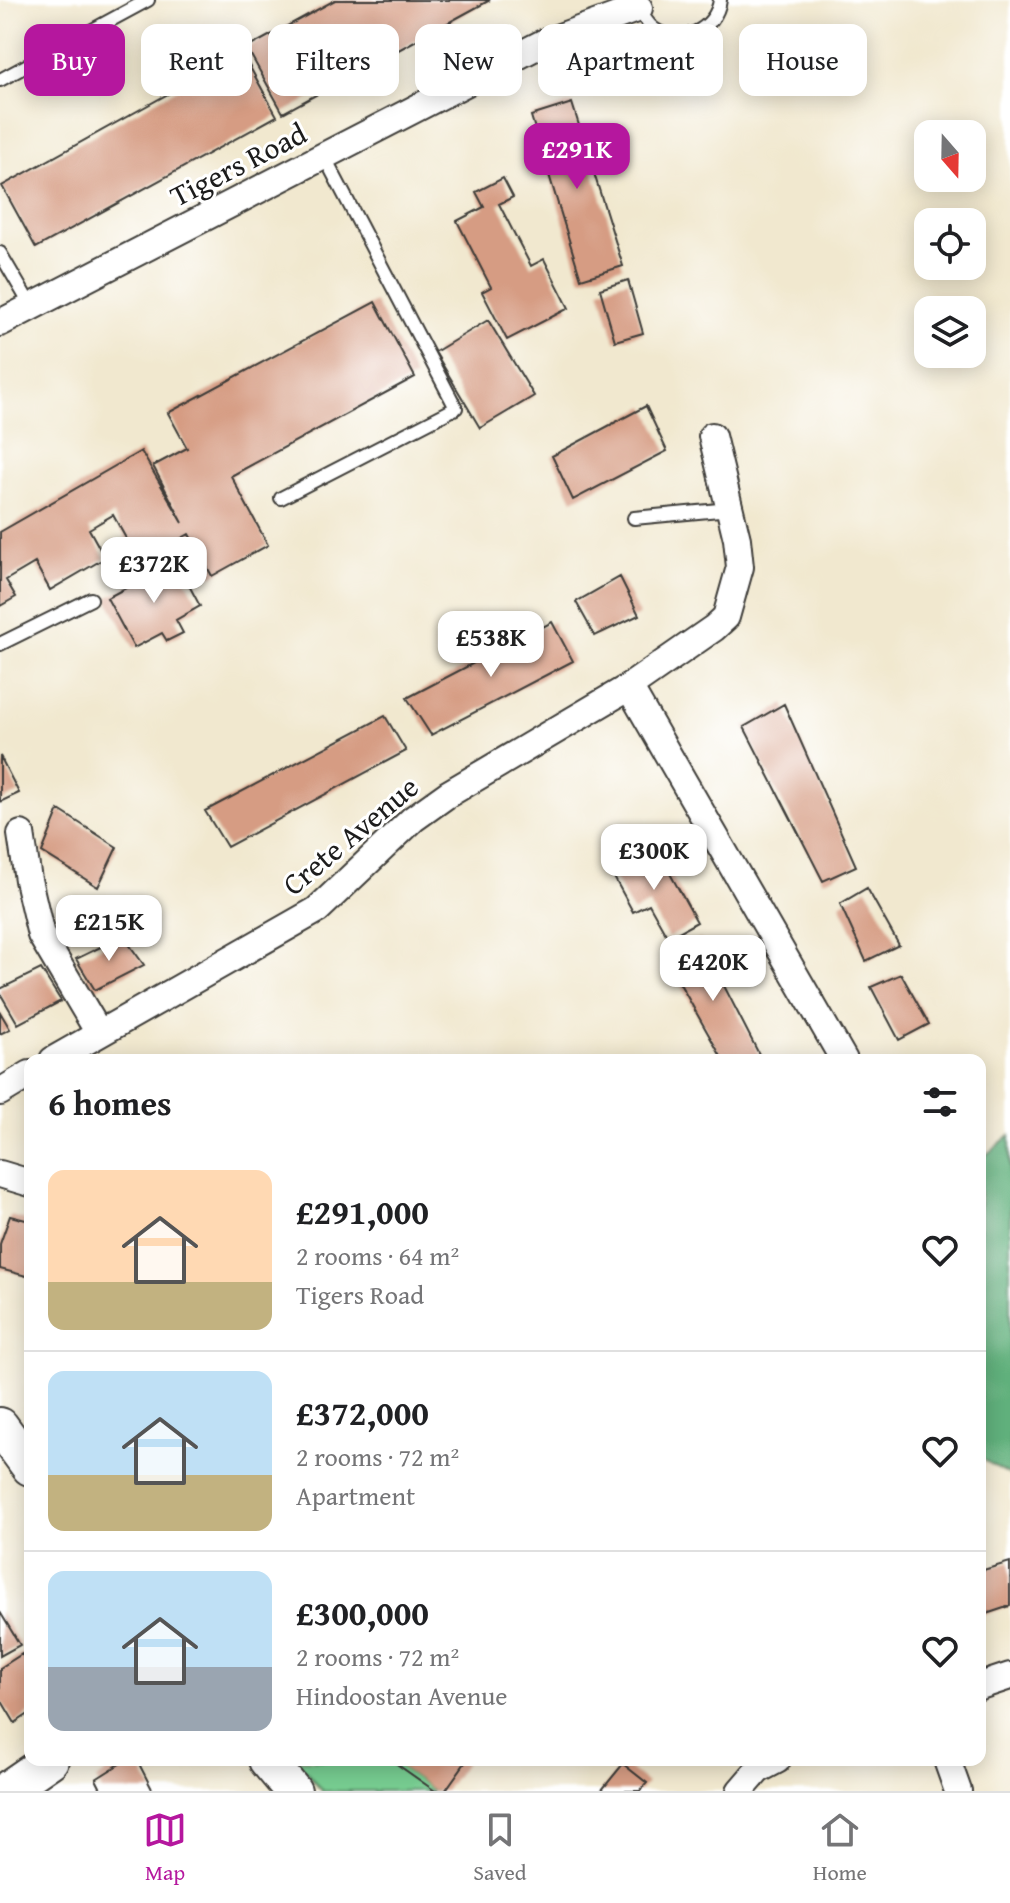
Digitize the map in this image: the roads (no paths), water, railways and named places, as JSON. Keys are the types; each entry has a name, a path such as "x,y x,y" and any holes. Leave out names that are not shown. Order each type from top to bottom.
{"main road":[{"path":"0,1426 24,1459"},
{"path":"5,1791 41,1766"},
{"path":"272,1766 293,1791"}],"street":[{"name":"Tigers Road","path":"0,323 543,43 638,4"},
{"name":"Crete Avenue","path":"63,1054 317,910 413,819 448,794 629,687 726,617 740,567 737,539 712,436"},
{"path":"629,687 841,1054"},
{"path":"21,834 41,935 99,1033"},
{"path":"0,1092 24,1078"},
{"path":"0,1174 24,1181"},
{"path":"986,1684 1010,1676"},
{"path":"740,1791 758,1770 766,1766"},
{"path":"949,1766 958,1791"}],"lane":[{"path":"0,80 148,0"},
{"path":"638,4 654,29 679,37 704,29 713,19 720,0"},
{"path":"281,498 456,408 324,156"},
{"path":"0,253 31,306"},
{"path":"634,518 730,509"},
{"path":"0,644 91,599"}]}
